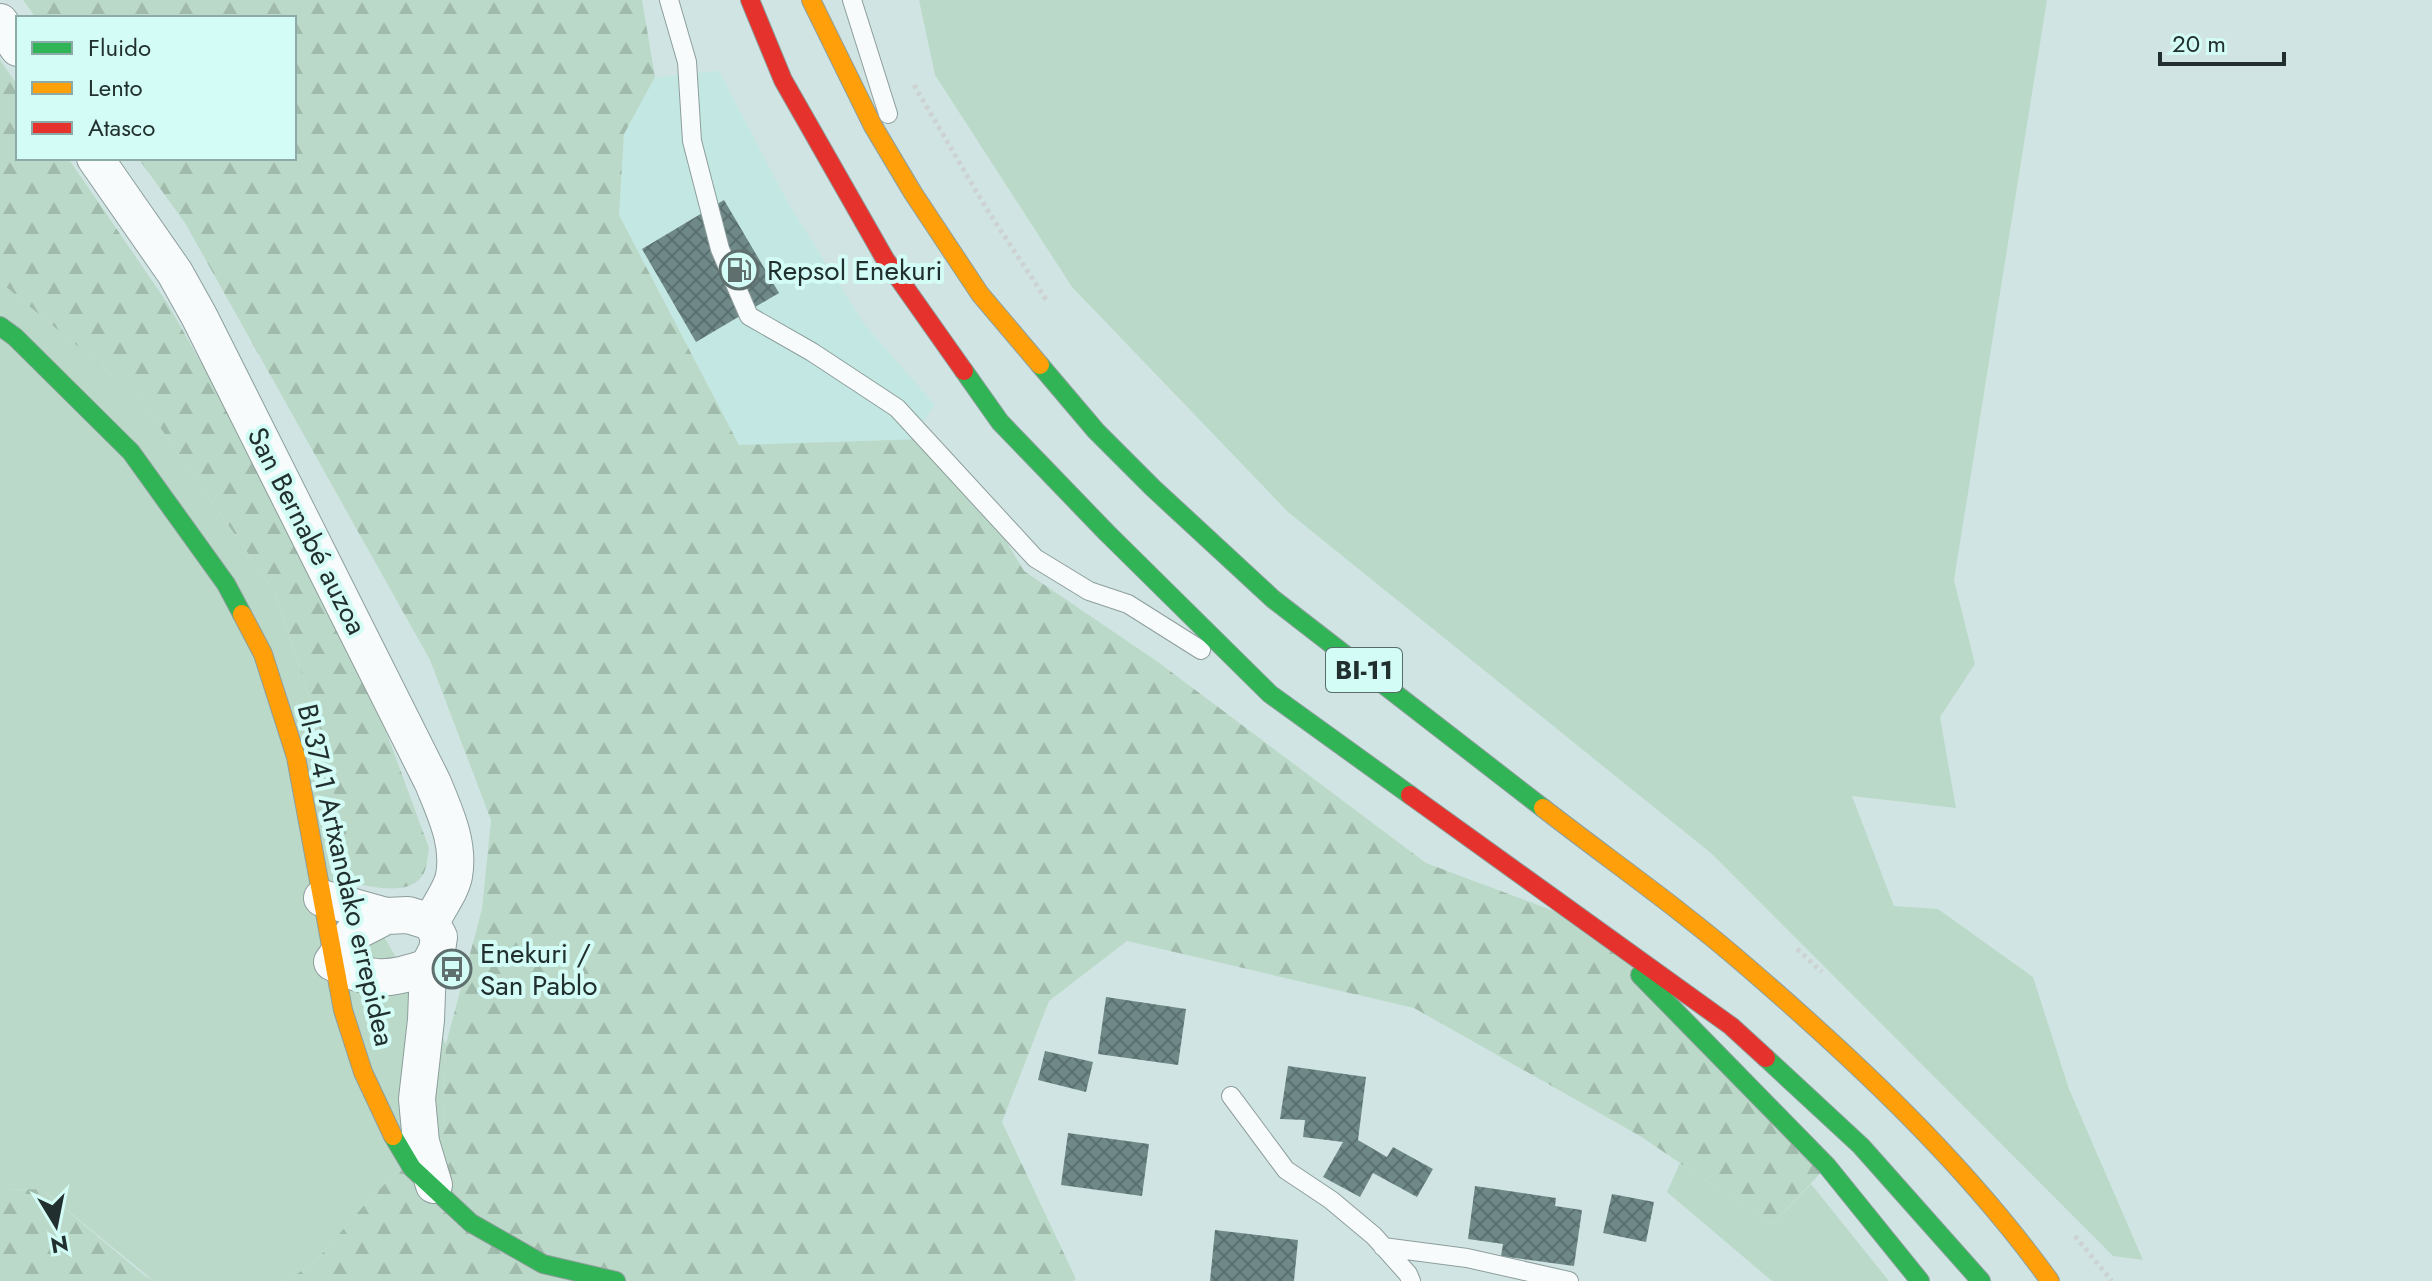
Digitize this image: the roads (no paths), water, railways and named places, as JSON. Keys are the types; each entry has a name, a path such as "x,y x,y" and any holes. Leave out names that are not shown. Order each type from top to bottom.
{"main road":[{"name":"BI-11","path":"750,0 783,80 885,259 1000,422 1270,694 1731,1026 1861,1146 1981,1281"},
{"name":"BI-11","path":"811,0 873,126 913,193 980,294 1096,431 1273,599 1744,964 1901,1107 1965,1175 2050,1281"},
{"name":"BI-3741 Artxandako errepidea","path":"8,332 131,452 226,584 263,654 296,757 343,1010 363,1072 387,1125 412,1168 471,1223 543,1264 616,1281"},
{"path":"1591,925 1827,1166 1920,1281"},
{"path":"2024,1245 2060,1281"}],"street":[{"path":"0,22 16,45"},
{"name":"San Bernabé auzoa","path":"96,160 175,273 199,316 433,783 455,849 454,878 431,922"},
{"path":"322,898 386,916 408,915 431,922 439,937 437,950 428,967 426,1020 417,1099 421,1142 437,1194"},
{"path":"386,916 353,933 332,962 354,973 377,979 403,976 428,967"}],"lane":[{"path":"669,0 687,62 692,141 720,249 749,316 812,352 897,408 1035,558 1089,591 1128,604 1270,694"},
{"path":"852,0 913,193"},
{"path":"1231,1096 1286,1170 1331,1200 1383,1247 1411,1281"},
{"path":"1383,1247 1467,1258 1569,1281"}],"place":[{"name":"Repsol Enekuri","path":"739,270"},
{"name":"Enekuri / San Pablo","path":"452,969"}]}
